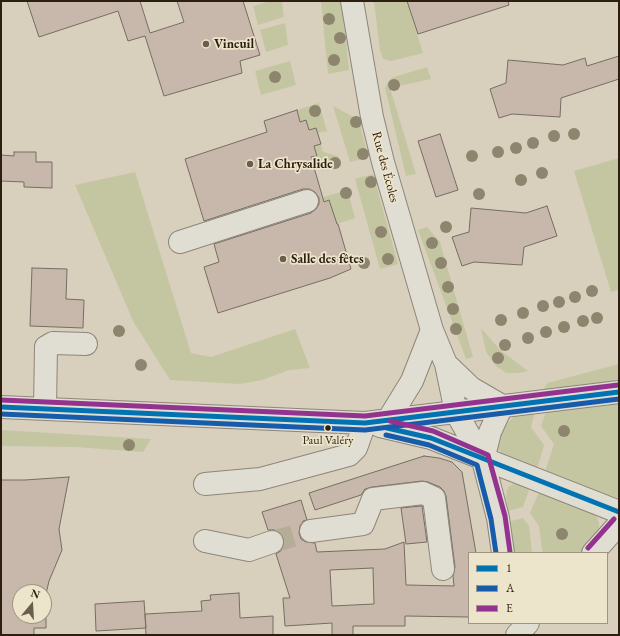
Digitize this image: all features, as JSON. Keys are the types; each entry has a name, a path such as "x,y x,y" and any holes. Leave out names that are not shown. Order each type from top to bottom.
{"street":[{"name":"Rue des Écoles","path":"352,1 372,117 383,162 432,330 446,364 456,412 483,460 498,518 503,552"},
{"path":"180,242 307,200"},
{"path":"388,420 412,381 432,330"},
{"path":"45,409 46,347 53,343 86,344"},
{"name":"Rue des Écoles","path":"446,364 471,388 502,406"},
{"path":"1,407 365,423 619,392"},
{"path":"483,460 490,432 502,406"},
{"path":"365,423 431,438 483,460 619,512"},
{"path":"205,484 260,479 349,455 356,448 365,423"},
{"path":"311,530 363,524 372,499 423,493 434,498 443,569"},
{"path":"594,552 619,524"},
{"path":"205,541 249,550 272,542"},
{"path":"509,624 510,635"},
{"path":"517,635 527,624"}],"green space":[{"path":"282,1 284,17 258,25 253,6 267,2"},
{"path":"321,1 342,1 349,70 328,74"},
{"path":"374,1 407,1 423,53 391,61 383,59 380,50"},
{"path":"285,23 288,45 266,52 260,30"},
{"path":"290,61 296,85 261,95 255,71"},
{"path":"427,67 431,79 390,88 416,174 406,176 385,88 389,80 394,77"},
{"path":"319,103 327,131 317,133 309,130 306,120 300,122 297,110"},
{"path":"333,106 359,120 368,158 350,162"},
{"path":"321,144 323,152 338,156 341,166 322,171 314,146"},
{"path":"619,158 619,290 611,292 574,171"},
{"path":"135,172 191,353 211,357 295,329 310,368 289,370 262,380 240,384 170,380 133,321 75,185"},
{"path":"373,174 398,264 380,269 355,179"},
{"path":"344,191 348,192 355,218 337,224 329,201 309,209 307,202"},
{"path":"427,227 440,242 473,357 466,359 418,230"},
{"path":"481,328 500,350 528,371 506,373 496,366 486,352"},
{"path":"619,364 619,380 543,391 547,383"},
{"path":"619,403 619,498 601,495 545,472 554,444 541,426 546,412"},
{"path":"533,412 534,416 531,427 544,445 537,469 505,457 498,449 498,438 503,427 517,414"},
{"path":"1,430 151,439 143,452 75,447 1,446"},
{"path":"513,484 520,485 529,490 523,507 508,511 506,496 508,487"},
{"path":"539,492 596,515 599,523 599,532 582,552 543,552 539,526 530,513"},
{"path":"523,518 529,526 532,552 514,552 511,521"}],"building":[{"path":"27,1 140,1 150,33 184,22 177,1 243,1 260,55 240,61 242,73 164,96 145,36 128,41 118,11 39,37"},
{"path":"407,1 508,1 509,5 418,34"},
{"path":"619,56 619,79 561,98 560,117 512,114 499,118 490,89 506,83 508,60 563,65 585,58 587,66"},
{"path":"297,110 300,122 306,120 309,130 316,128 321,144 314,146 317,156 311,157 324,202 329,200 338,224 351,269 330,278 218,313 204,267 219,262 214,244 311,213 319,204 319,198 315,192 309,189 303,189 204,221 185,159 267,132 264,121"},
{"path":"440,134 458,190 436,197 418,141"},
{"path":"14,152 36,152 36,162 52,162 52,188 24,187 24,182 1,181 1,155 14,156"},
{"path":"547,206 557,236 524,247 522,265 474,262 462,266 452,237 469,232 471,208 526,213"},
{"path":"32,268 67,269 66,299 84,300 83,328 30,326"},
{"path":"424,456 452,462 462,472 476,552 468,552 468,617 405,616 405,626 353,626 353,635 332,635 332,623 285,626 283,598 290,598 276,554 282,550 284,538 280,532 268,530 262,512 301,500 307,520 303,521 300,526 299,533 301,539 306,542 315,543 317,552 385,549 404,542 406,585 454,586 453,576 455,567 446,496 440,487 422,481 372,487 365,489 361,495 315,510 309,493","holes":["373,568 374,604 332,606 330,570"]},
{"path":"69,477 59,529 62,550 48,584 12,584 12,624 46,624 46,628 34,628 34,635 1,635 1,480"},
{"path":"422,506 427,542 406,544 401,508"},
{"path":"239,593 240,618 273,616 273,635 146,635 145,614 202,611 201,601 211,600 210,595"},
{"path":"144,601 146,628 96,631 95,604"}],"tunnel":[{"path":"272,542 311,531"}],"transit line":[{"name":"E","path":"1,400 365,416 618,385"},
{"name":"1","path":"1,407 365,423 619,392"},
{"name":"A","path":"1,414 365,430 619,399"},
{"name":"E","path":"390,421 433,431 488,455 505,516 510,552"},
{"name":"1","path":"387,428 431,438 619,512"},
{"name":"A","path":"386,435 429,445 477,465 491,519 496,552"},
{"name":"E","path":"588,548 614,519"}],"place":[{"name":"Vineuil","path":"206,44"},
{"name":"La Chrysalide","path":"250,164"},
{"name":"Salle des fêtes","path":"283,259"},
{"name":"Paul Valéry","path":"328,428"}]}
